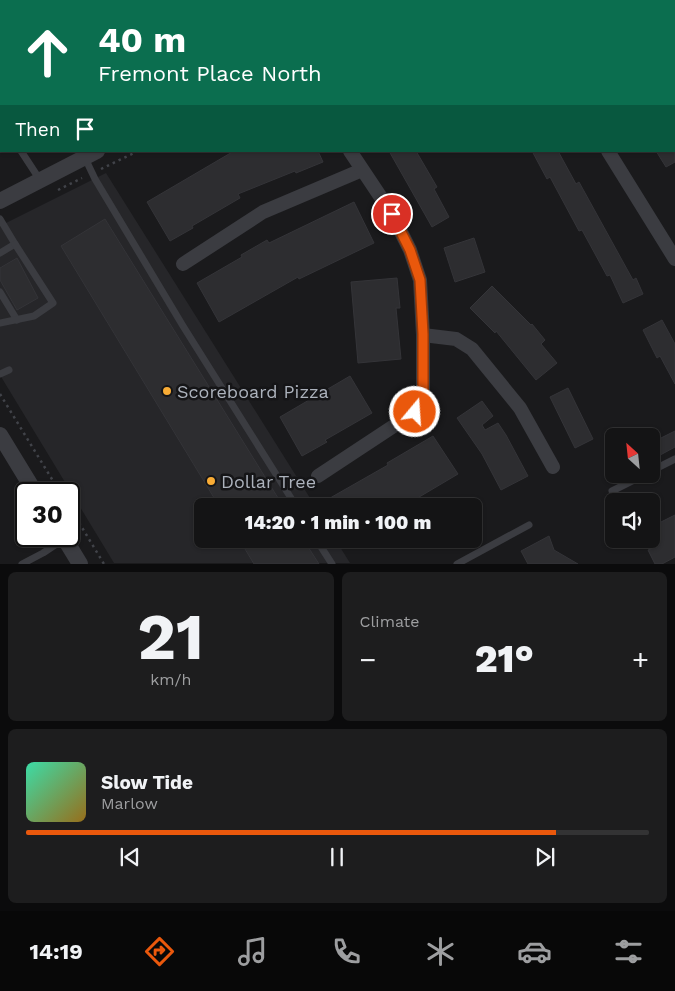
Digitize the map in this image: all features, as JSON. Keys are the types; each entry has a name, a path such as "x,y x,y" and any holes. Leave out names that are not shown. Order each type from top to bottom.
{"street":[{"path":"318,476 415,412 423,397 423,334 420,280 410,250 392,214 351,152"},
{"path":"609,152 675,259"},
{"path":"0,201 91,154"},
{"path":"183,264 263,212 362,170"},
{"path":"423,334 456,339 472,350 520,408 553,467"},
{"path":"0,435 29,482"},
{"path":"69,547 80,564"}],"lane":[{"path":"22,152 40,180"},
{"path":"91,154 92,173 183,326 291,498"},
{"path":"0,219 52,303 34,316 0,323"},
{"path":"0,253 15,244"},
{"path":"0,292 18,320"},
{"path":"0,374 9,370"},
{"path":"660,466 675,459"},
{"path":"612,491 628,483"},
{"path":"457,564 529,525"},
{"path":"22,564 50,547"},
{"path":"322,548 332,564"}],"path":[{"path":"50,194 136,152"},
{"path":"0,394 54,482"},
{"path":"80,524 104,564"}],"shaded area":[{"path":"106,173 310,498 194,498 194,548 341,548 350,563 114,563 80,507 80,482 65,482 0,375 0,226"}],"building":[{"path":"232,152 318,152 323,162 238,194 240,198 170,241 147,202"},
{"path":"390,152 417,152 437,187 434,189 449,217 432,227"},
{"path":"533,152 559,152 576,184 579,182 633,280 636,278 643,294 623,303 610,275 607,276 582,230 579,231 550,177 547,179"},
{"path":"657,152 675,152 675,162 666,167"},
{"path":"354,202 374,243 299,279 298,277 219,322 197,283 267,240 269,243"},
{"path":"105,219 278,498 214,498 61,246"},
{"path":"474,238 485,272 455,282 444,248"},
{"path":"17,258 38,298 17,310 0,280 0,268"},
{"path":"397,278 400,308 396,308 401,359 358,363 351,282"},
{"path":"492,286 532,324 545,340 541,344 557,363 536,380 496,331 495,333 470,308"},
{"path":"662,320 675,344 675,384 660,356 657,358 643,330"},
{"path":"350,376 372,413 325,440 327,442 302,456 280,417"},
{"path":"568,388 593,439 575,448 550,397"},
{"path":"482,401 493,416 482,425 485,430 498,423 528,476 501,490 482,454 457,418"},
{"path":"675,431 675,447 660,455 660,438"},
{"path":"433,436 458,474 418,498 330,498 388,465 387,463"},
{"path":"675,515 675,557 662,564 655,564 648,550 660,548 660,522"},
{"path":"549,536 554,550 578,564 528,564 521,551"},
{"path":"244,548 309,548 319,564 254,564"}],"place":[{"name":"Scoreboard Pizza","path":"167,391"},
{"name":"Dollar Tree","path":"211,481"}],"route":[{"path":"392,214 410,250 420,280 423,334 423,397 415,412"}]}
